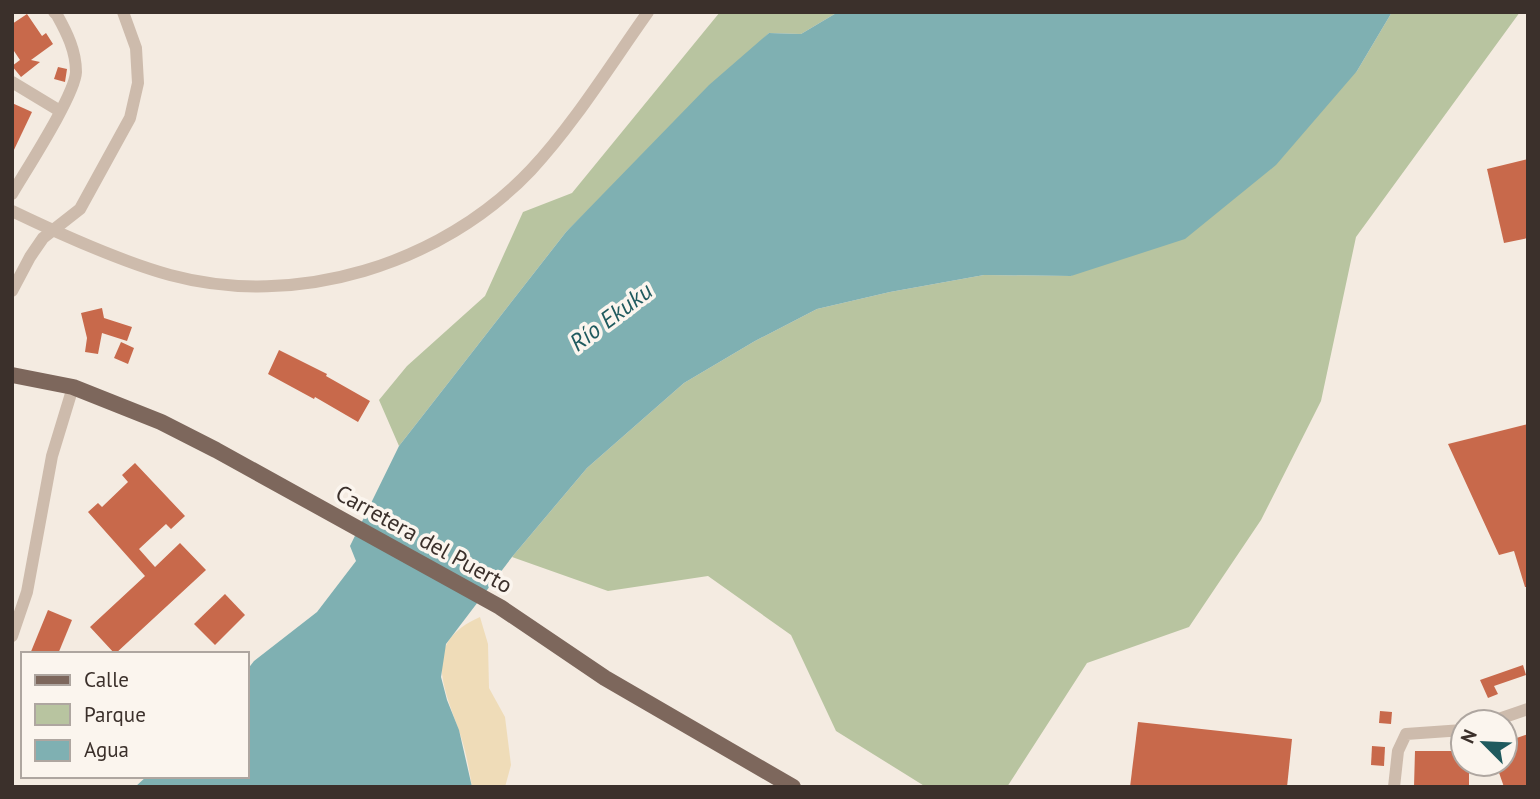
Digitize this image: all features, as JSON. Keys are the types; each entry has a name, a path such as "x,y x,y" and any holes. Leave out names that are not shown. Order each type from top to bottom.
{"main road":[{"name":"Carretera del Puerto","path":"12,375 73,387 162,422 320,506 500,607 605,678 793,787"}],"street":[{"path":"12,194 60,111 76,74 72,44 54,12"},
{"path":"12,291 43,238 80,209 131,118 138,83 136,48 123,12"},
{"path":"12,211 55,231 170,275 235,285 299,285 344,276 404,257 472,220 531,171 648,12"},
{"path":"12,82 60,111"},
{"path":"12,636 27,592 52,456 73,387"},
{"path":"1394,787 1398,751 1406,734 1449,731"}],"green space":[{"path":"720,12 838,12 801,34 769,33 566,232 399,446 379,400 407,366 485,296 523,212 572,193"},
{"path":"1392,12 1520,12 1356,237 1321,401 1261,520 1189,627 1087,663 1007,787 926,787 836,731 791,635 708,576 608,591 512,557 587,468 684,383 755,341 817,309 984,275 1071,276 1357,71"}],"sand":[{"path":"480,617 488,644 489,688 505,717 511,765 505,787 472,787 465,750 443,680 444,651 450,639 462,627"}],"water":[{"name":"Río Ekuku","path":"838,12 1392,12 1357,71 1276,165 1185,239 1071,276 984,275 817,309 755,341 684,383 587,468 512,557 446,644 441,677 459,730 472,787 135,787 145,778 248,778 248,669 254,661 317,612 356,561 350,546 399,446 566,232 709,85 769,33 801,34"}],"building":[{"path":"27,14 42,36 46,33 53,44 31,60 40,62 21,77 12,66 20,60 12,48 12,24"},
{"path":"58,67 67,69 65,82 54,79"},
{"path":"12,103 32,112 12,154"},
{"path":"1528,159 1528,238 1504,243 1487,169"},
{"path":"102,308 104,318 132,327 127,341 102,333 98,354 85,352 87,338 81,313"},
{"path":"121,342 134,348 128,364 114,358"},
{"path":"279,350 327,374 326,376 370,401 358,422 268,374"},
{"path":"1528,424 1528,587 1525,587 1514,551 1499,555 1448,444"},
{"path":"135,463 185,516 171,529 166,524 139,549 155,567 180,543 206,570 117,652 113,652 90,627 145,576 88,512 98,503 102,507 128,482 122,475"},
{"path":"225,594 245,615 215,645 194,624"},
{"path":"48,610 72,620 59,652 31,652"},
{"path":"1523,665 1526,675 1494,686 1498,694 1488,698 1480,680"},
{"path":"1380,711 1392,712 1391,724 1379,723"},
{"path":"1138,722 1292,739 1287,787 1130,787"},
{"path":"1528,734 1528,787 1504,787 1501,778 1519,778 1519,737"},
{"path":"1372,746 1385,747 1384,766 1371,765"},
{"path":"1415,751 1449,751 1449,778 1469,778 1469,787 1414,787"}]}
